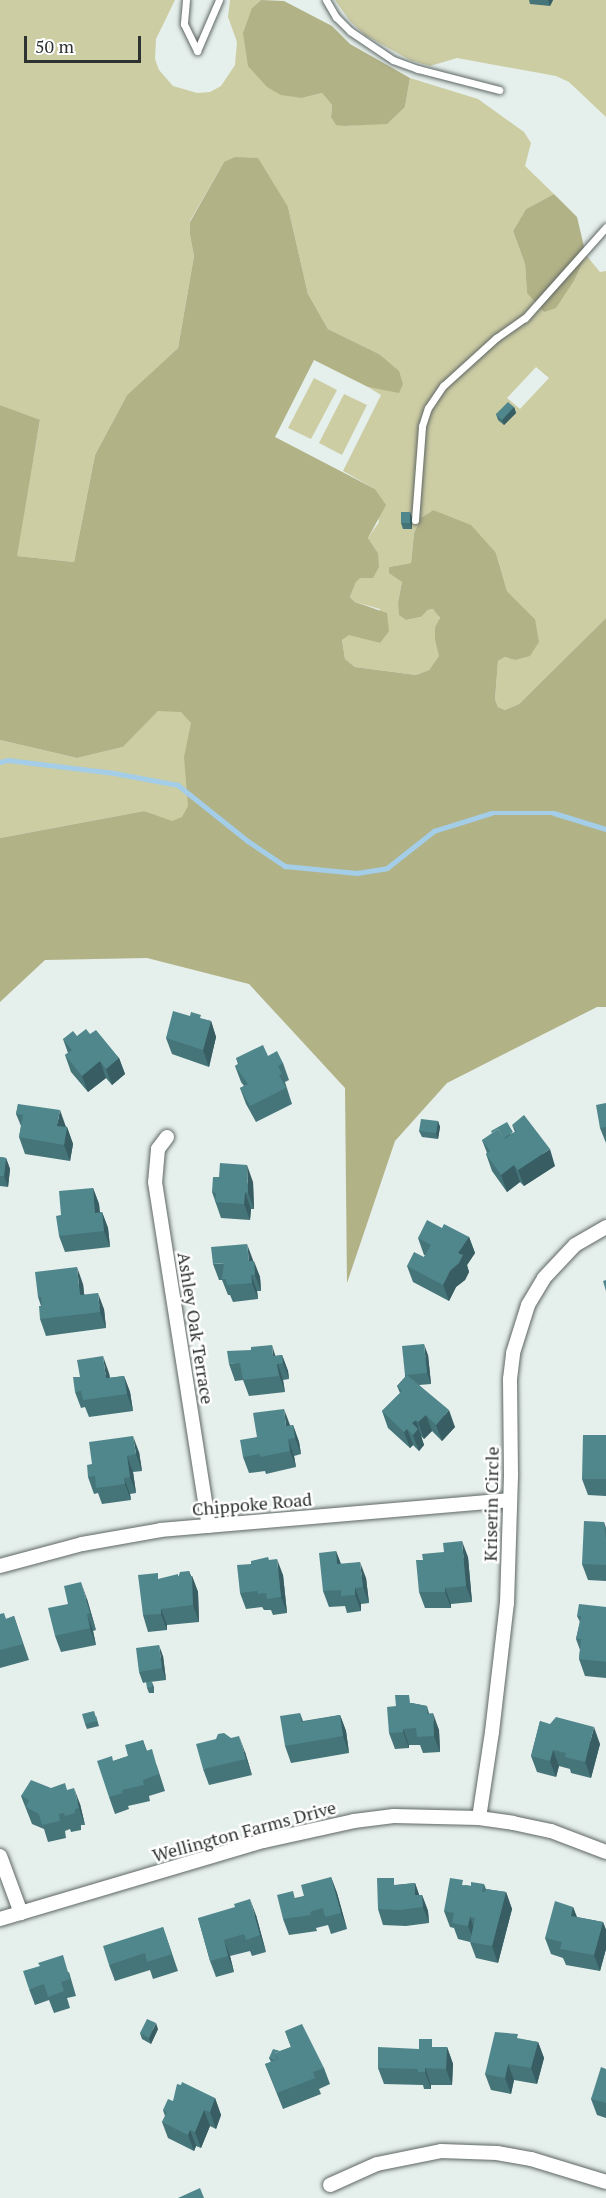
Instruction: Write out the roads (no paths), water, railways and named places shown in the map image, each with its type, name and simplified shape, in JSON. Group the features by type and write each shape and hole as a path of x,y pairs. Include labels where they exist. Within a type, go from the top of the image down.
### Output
{"street":[{"name":"Ashley Oak Terrace","path":"167,1137 158,1149 155,1182 209,1526"},
{"name":"Kriserin Circle","path":"479,1818 492,1732 507,1602 510,1379 519,1329 533,1296 560,1259 584,1239 606,1227"},
{"name":"Chippoke Road","path":"0,1566 82,1544 160,1530 510,1500"},
{"name":"Wellington Farms Drive","path":"0,1919 264,1841 354,1821 426,1815 479,1818 551,1832 606,1852"},
{"path":"0,1857 21,1913"},
{"path":"330,2186 377,2164 441,2151 497,2153 531,2159 606,2182"}],"lane":[{"path":"186,0 184,24 197,51 219,0"},
{"path":"326,0 336,17 350,31 393,60 418,69 499,90"},
{"path":"415,520 422,426 428,408 443,386 496,338 525,318 606,226"}],"waterway":[{"path":"0,762 8,760 114,773 178,785 248,841 285,866 357,873 387,868 434,831 491,813 554,813 606,829"}]}
